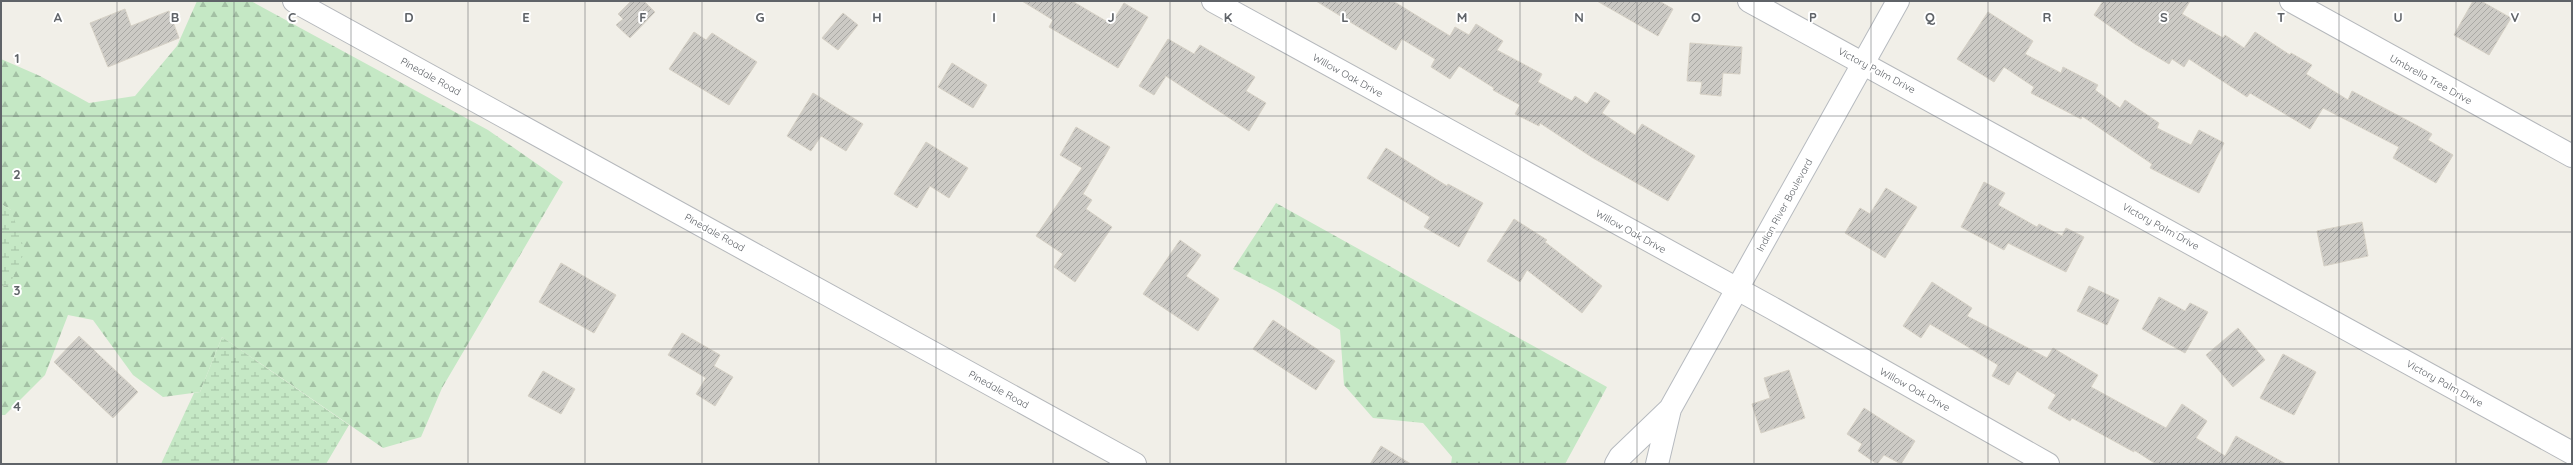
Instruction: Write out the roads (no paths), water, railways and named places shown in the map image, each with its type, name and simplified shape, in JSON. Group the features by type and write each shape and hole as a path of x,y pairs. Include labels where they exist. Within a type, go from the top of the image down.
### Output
{"street":[{"name":"Pinedale Road","path":"294,1 1136,464"},
{"name":"Willow Oak Drive","path":"1213,1 1737,289 2048,464"},
{"name":"Victory Palm Drive","path":"1749,1 2572,453"},
{"name":"Indian River Boulevard","path":"1656,464 1670,408 1898,1"},
{"name":"Umbrella Tree Drive","path":"2291,1 2572,156"},
{"name":"Indian River Boulevard","path":"1616,464 1620,457 1670,408"}]}
